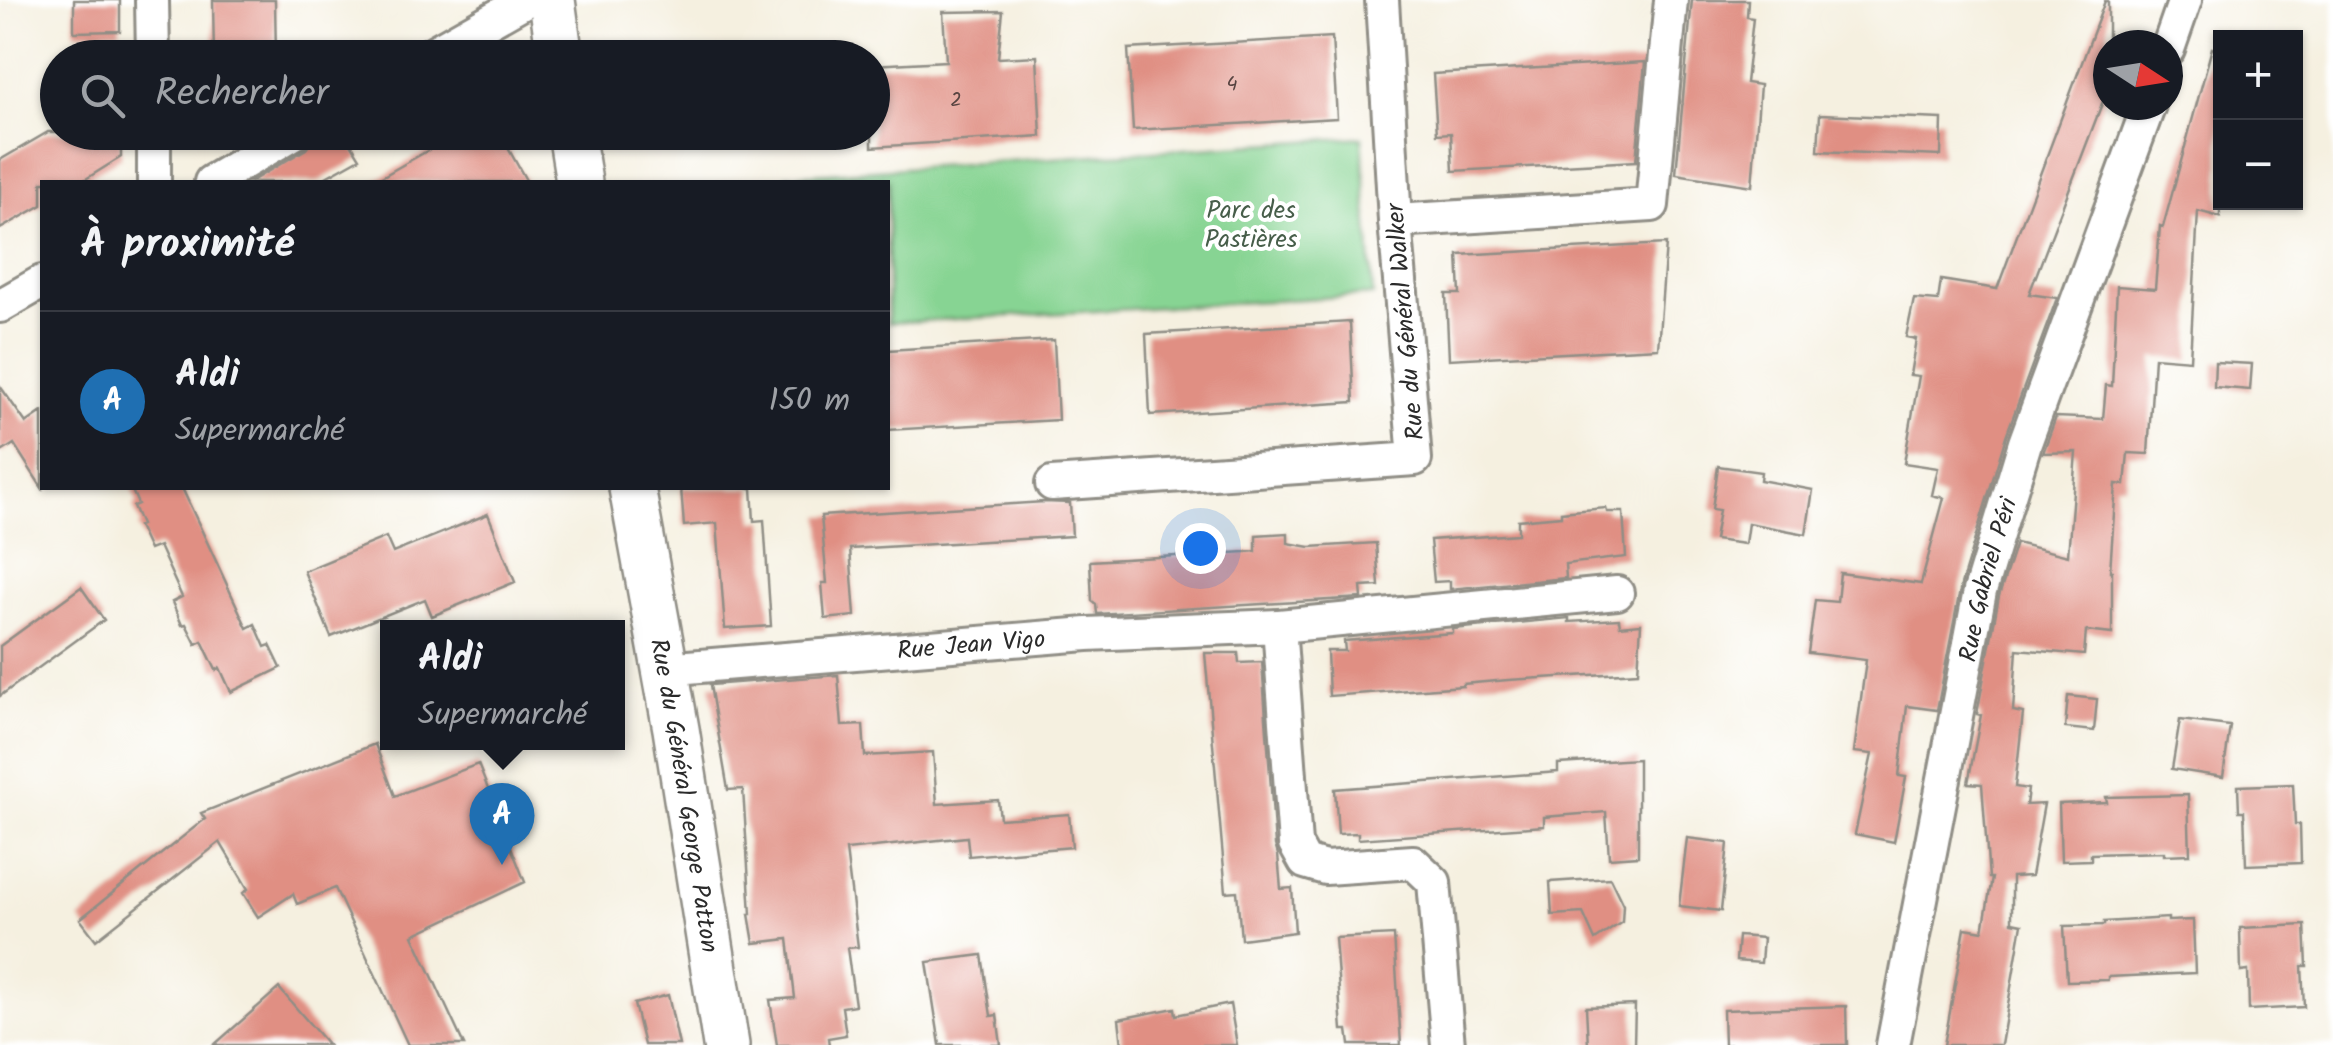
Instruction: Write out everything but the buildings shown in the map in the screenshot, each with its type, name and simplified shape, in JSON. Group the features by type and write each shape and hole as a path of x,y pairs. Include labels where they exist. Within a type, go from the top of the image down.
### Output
{"main road":[{"path":"552,0 558,40"},
{"path":"574,150 578,180"},
{"name":"Rue du Général George Patton","path":"632,490 676,729 726,1045"}],"street":[{"path":"152,0 153,40"},
{"path":"456,40 526,0"},
{"name":"Rue du Général Walker","path":"1052,484 1415,459 1382,0"},
{"path":"1395,222 1652,206 1671,0"},
{"path":"2170,30 2174,2"},
{"name":"Rue Gabriel Péri","path":"1893,1045 1980,591 2025,443 2143,120"},
{"path":"154,150 154,180"},
{"path":"214,180 265,150"},
{"path":"0,306 40,283"},
{"name":"Rue Jean Vigo","path":"664,669 1087,634 1279,626 1617,593"},
{"path":"1279,626 1295,844 1305,862 1325,868 1413,862 1434,882 1448,1045"}],"green space":[{"name":"Parc des Pastières","path":"1362,137 1373,295 890,323 890,180 788,180 787,176"}],"place":[{"name":"Aldi","path":"502,865"}]}
